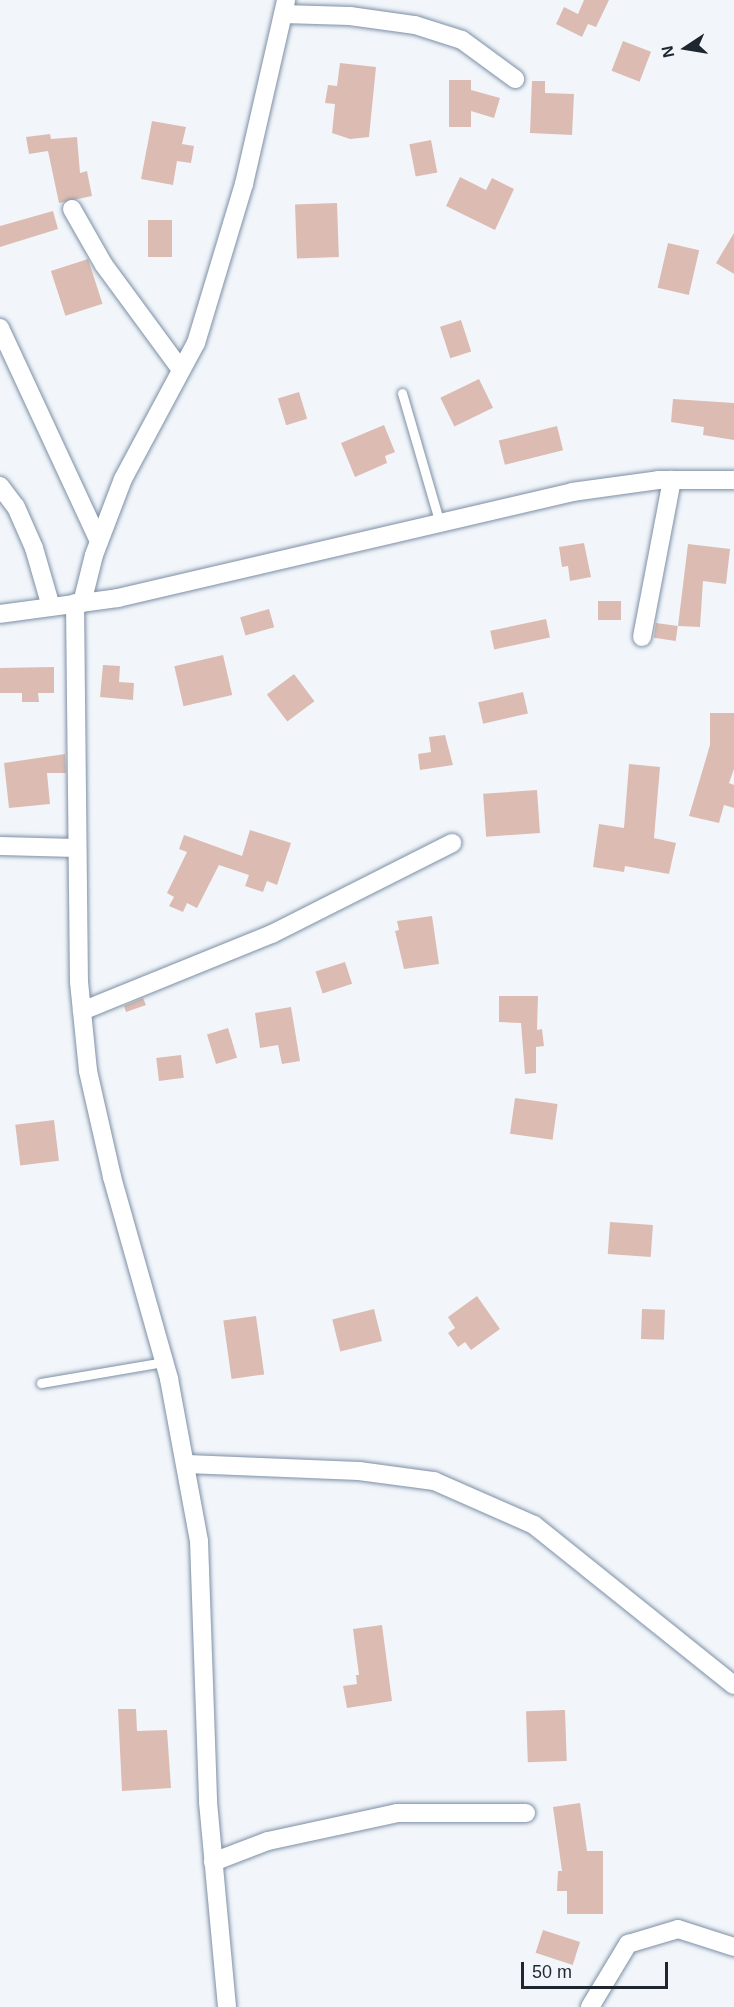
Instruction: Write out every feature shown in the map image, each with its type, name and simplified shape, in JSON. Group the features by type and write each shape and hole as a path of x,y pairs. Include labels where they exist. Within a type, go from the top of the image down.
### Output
{"street":[{"path":"227,2007 213,1862 199,1541 187,1464 164,1362 112,1177 88,1071 82,1011 77,848 78,603 123,479 196,343 244,184 284,7 415,25 462,40 515,79"},
{"path":"72,209 104,265 181,370"},
{"path":"0,328 99,541"},
{"path":"642,637 672,480"},
{"path":"0,614 78,603 186,582 440,520 572,492 672,480 734,480"},
{"path":"0,486 16,507 33,548 51,607"},
{"path":"82,1011 272,934 452,843"},
{"path":"0,846 77,848"},
{"path":"187,1464 359,1471 434,1481 534,1525 734,1685"},
{"path":"213,1862 278,1839 396,1813 526,1813"},
{"path":"590,2007 628,1944 678,1929 734,1947"}],"lane":[{"path":"402,393 440,520"},
{"path":"41,1383 164,1362"}],"building":[{"path":"584,0 609,0 596,27 588,24 582,37 556,24 564,7 578,14"},
{"path":"623,41 651,52 640,82 612,71"},
{"path":"340,63 376,67 369,137 350,139 332,133 335,104 325,103 328,85 337,86"},
{"path":"449,80 471,80 471,90 500,98 494,118 471,111 471,127 449,127"},
{"path":"532,81 545,81 545,93 574,94 572,135 530,133"},
{"path":"152,121 186,127 182,144 194,146 191,163 177,161 173,185 141,179"},
{"path":"50,134 51,139 77,137 80,173 87,171 92,196 59,203 48,151 29,154 26,137"},
{"path":"431,140 437,172 416,177 409,144"},
{"path":"460,177 486,190 492,178 514,189 495,230 446,206"},
{"path":"337,203 339,257 297,258 295,204"},
{"path":"53,211 58,229 0,247 0,226"},
{"path":"148,220 172,220 172,257 148,257"},
{"path":"734,233 734,274 716,263"},
{"path":"668,243 699,250 689,295 658,288"},
{"path":"88,259 103,304 65,316 51,271"},
{"path":"461,320 471,351 450,358 440,327"},
{"path":"479,379 493,408 454,427 440,398"},
{"path":"299,392 307,419 286,425 278,398"},
{"path":"673,399 734,403 734,440 703,435 704,427 671,422"},
{"path":"384,425 395,452 385,456 387,463 355,477 341,443"},
{"path":"557,426 563,450 505,465 499,441"},
{"path":"584,543 591,577 570,581 568,566 562,567 559,547"},
{"path":"688,544 730,549 726,584 703,581 700,627 678,626"},
{"path":"598,601 621,601 621,620 598,620"},
{"path":"269,609 274,627 245,636 240,617"},
{"path":"546,619 550,638 494,649 490,631"},
{"path":"656,623 678,626 676,641 654,638"},
{"path":"223,655 232,695 184,706 174,666"},
{"path":"103,665 120,666 119,682 134,683 133,700 100,697"},
{"path":"54,667 54,693 38,693 39,702 22,702 22,693 0,693 0,668"},
{"path":"294,674 314,701 287,722 267,694"},
{"path":"523,692 528,713 483,724 478,702"},
{"path":"710,713 734,713 734,769 729,783 734,785 734,808 724,805 719,823 689,816 710,745"},
{"path":"445,735 453,765 420,770 418,754 431,752 429,737"},
{"path":"65,754 66,773 47,773 50,804 9,808 4,763"},
{"path":"629,764 660,767 654,838 676,843 669,874 625,866 624,872 593,867 599,824 624,828"},
{"path":"537,790 540,833 486,837 483,794"},
{"path":"250,830 291,843 277,885 267,881 263,892 245,886 249,875 219,865 197,908 187,903 183,912 169,906 174,897 167,893 187,852 179,849 184,835 242,856"},
{"path":"432,916 439,964 404,969 395,931 399,930 397,921"},
{"path":"345,962 352,984 323,993 316,972"},
{"path":"499,996 538,996 537,1030 542,1029 544,1046 536,1047 536,1073 525,1074 521,1023 499,1022"},
{"path":"143,998 146,1005 126,1012 124,1006"},
{"path":"291,1007 300,1061 282,1064 278,1045 260,1048 255,1013"},
{"path":"228,1028 237,1058 216,1064 207,1034"},
{"path":"181,1055 184,1078 159,1081 156,1058"},
{"path":"515,1098 558,1104 553,1140 510,1134"},
{"path":"54,1120 59,1161 20,1165 15,1125"},
{"path":"610,1222 653,1225 651,1257 608,1254"},
{"path":"477,1296 500,1329 471,1350 465,1342 458,1347 448,1333 455,1328 448,1317"},
{"path":"374,1309 382,1341 340,1351 332,1319"},
{"path":"642,1309 665,1310 664,1340 641,1339"},
{"path":"256,1316 264,1374 232,1379 223,1321"},
{"path":"382,1625 392,1701 347,1708 343,1686 357,1684 356,1675 359,1675 353,1629"},
{"path":"118,1709 136,1709 137,1731 167,1730 171,1788 122,1791"},
{"path":"565,1710 567,1761 528,1762 526,1711"},
{"path":"580,1803 587,1851 603,1851 603,1914 567,1914 567,1891 557,1891 558,1871 562,1871 553,1807"},
{"path":"543,1930 580,1942 573,1965 536,1953"}]}
